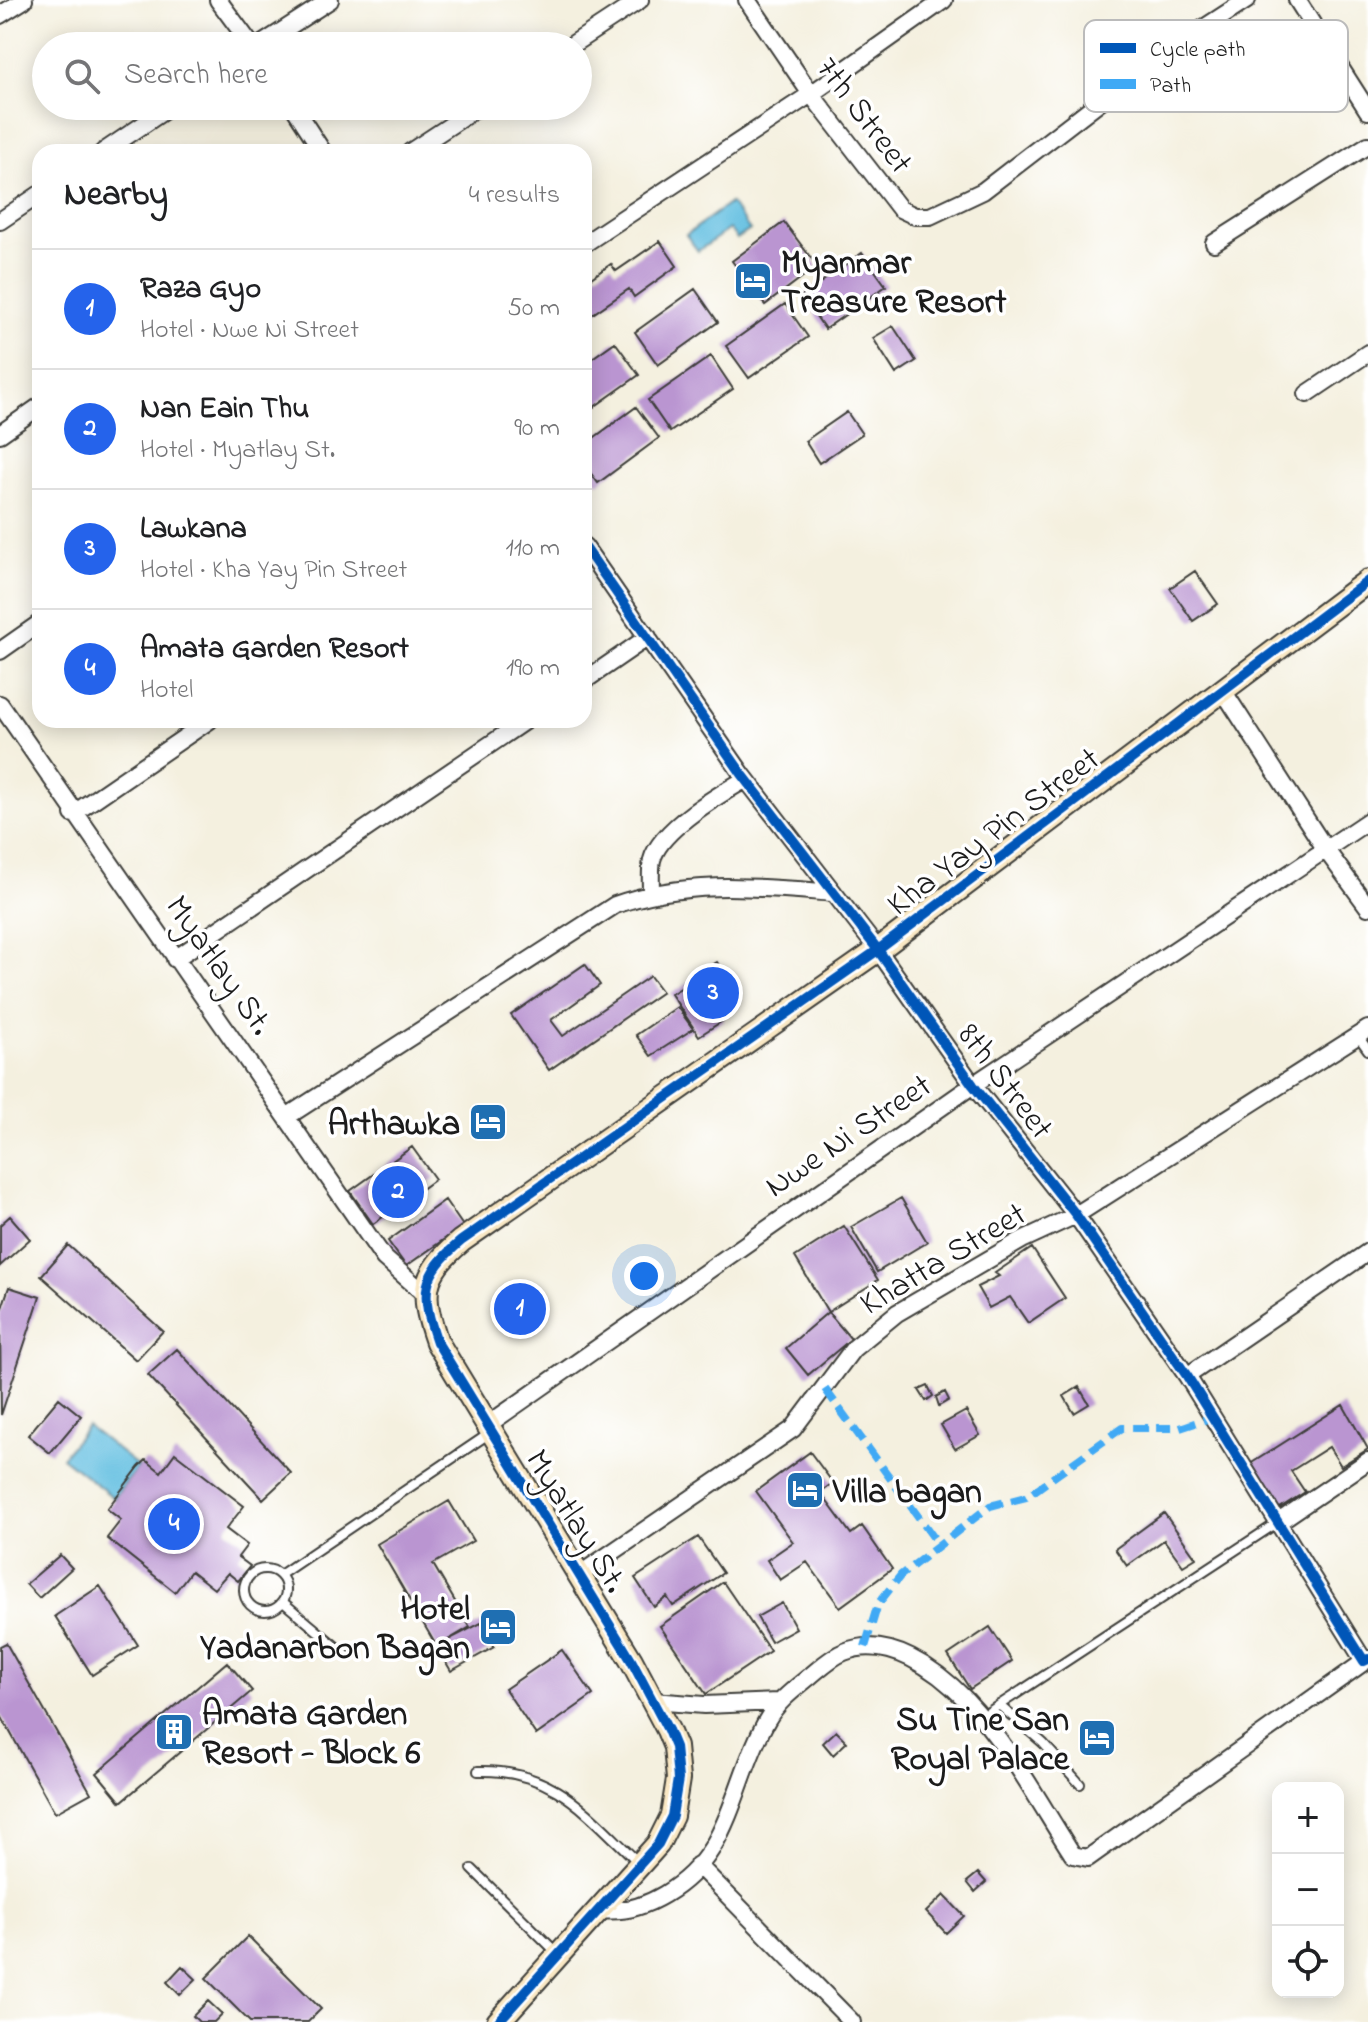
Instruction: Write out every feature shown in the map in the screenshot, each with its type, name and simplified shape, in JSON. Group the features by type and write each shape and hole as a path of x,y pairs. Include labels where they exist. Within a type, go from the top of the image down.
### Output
{"street":[{"path":"0,15 24,0"},
{"path":"218,0 242,32"},
{"path":"281,32 330,0"},
{"path":"591,32 640,0"},
{"name":"7th Street","path":"747,0 811,94 900,209 915,216 930,216 983,191 1086,112"},
{"path":"592,239 811,94 944,0"},
{"name":"7th Street","path":"1216,20 1247,0"},
{"path":"1297,0 1310,20"},
{"path":"1348,80 1368,111"},
{"path":"115,144 150,120"},
{"path":"302,120 318,144"},
{"path":"422,144 459,120"},
{"path":"1214,243 1368,145"},
{"path":"0,221 32,199"},
{"path":"1307,394 1368,353"},
{"path":"0,434 32,412"},
{"name":"8th Street","path":"592,557 746,779 878,950 973,1085 1076,1215 1187,1376 1366,1660"},
{"name":"Kha Yay Pin Street","path":"425,1294 428,1279 437,1264 461,1241 878,950 1140,756 1222,689 1368,581"},
{"path":"0,651 32,629"},
{"path":"592,676 648,637"},
{"path":"1222,689 1326,850 1368,907"},
{"name":"Myatlay St.","path":"0,704 73,814 288,1116 384,1258 425,1294 437,1342 579,1575 668,1730 678,1762 676,1798 666,1829 641,1865 602,1910 498,2022"},
{"path":"73,814 198,728"},
{"path":"175,959 514,728"},
{"path":"651,892 653,858 659,847 713,797 746,779"},
{"name":"Nwe Ni Street","path":"488,1429 973,1085 1368,821"},
{"path":"288,1116 615,905 651,892 749,886 834,893"},
{"name":"Khatta Street","path":"579,1575 793,1429 853,1349 897,1313 1022,1240 1076,1215 1365,1038"},
{"path":"1187,1376 1368,1252"},
{"path":"1277,1523 1368,1461"},
{"path":"602,1910 639,1909 668,1891 698,1865 712,1849 745,1765 778,1702 834,1657 865,1647 910,1657 958,1692 981,1717 1073,1855 1088,1858 1366,1660"},
{"path":"653,1701 704,1705 778,1702"},
{"path":"698,1865 852,2022"}],"lane":[{"path":"280,1575 488,1429"},
{"path":"981,1717 1277,1523"},
{"path":"267,1569 280,1575 286,1588 283,1602 264,1611 250,1606 244,1593 253,1573 267,1569"},
{"path":"283,1602 345,1654"},
{"path":"999,1705 1043,1743 1080,1784"},
{"path":"478,1771 505,1770 554,1786 641,1865"},
{"path":"472,1869 560,1956"}],"water":[{"path":"730,203 750,230 737,239 729,229 698,251 686,235"},
{"path":"87,1426 139,1467 114,1498 62,1457"}],"building":[{"path":"784,222 817,266 765,305 732,261"},
{"path":"660,241 677,266 634,297 629,289 592,314 592,277 611,264 616,271"},
{"path":"862,253 886,286 825,329 802,296"},
{"path":"695,289 718,322 658,365 635,332"},
{"path":"785,304 808,337 749,378 726,346"},
{"path":"893,326 916,361 896,374 873,338"},
{"path":"615,342 639,375 592,408 592,358"},
{"path":"711,356 733,389 670,432 648,400"},
{"path":"636,407 659,438 598,483 592,475 592,439"},
{"path":"847,412 862,434 819,463 805,441"},
{"path":"1195,571 1218,604 1193,621 1170,588"},
{"path":"717,962 741,999 722,1011 698,974"},
{"path":"585,964 600,985 551,1020 563,1036 650,976 662,992 549,1070 511,1015"},
{"path":"697,978 724,1020 699,1036 671,994"},
{"path":"677,1007 693,1029 651,1056 636,1035"},
{"path":"412,1147 435,1179 373,1224 350,1191"},
{"path":"901,1198 927,1242 877,1272 851,1227"},
{"path":"445,1200 463,1226 406,1266 388,1241"},
{"path":"10,1216 30,1239 0,1266 0,1225"},
{"path":"844,1226 878,1280 828,1312 795,1257"},
{"path":"68,1245 163,1331 136,1360 41,1276"},
{"path":"1032,1248 1065,1298 1028,1323 1010,1297 989,1308 977,1287 999,1276 995,1273"},
{"path":"9,1287 40,1297 1,1415 0,1314"},
{"path":"828,1312 851,1339 808,1375 786,1348"},
{"path":"177,1349 291,1473 263,1499 148,1375"},
{"path":"928,1386 933,1396 926,1401 919,1390"},
{"path":"1079,1387 1089,1404 1074,1413 1064,1396"},
{"path":"945,1392 949,1400 939,1406 936,1397"},
{"path":"59,1398 81,1416 50,1453 28,1435"},
{"path":"1343,1405 1368,1449 1341,1466 1329,1447 1291,1471 1305,1492 1275,1511 1247,1466"},
{"path":"966,1411 980,1435 955,1449 941,1425"},
{"path":"810,1452 833,1483 820,1492 851,1534 862,1526 892,1569 840,1607 807,1562 780,1580 767,1560 793,1542 756,1491"},
{"path":"175,1453 244,1506 226,1529 247,1545 238,1557 250,1566 238,1581 228,1573 214,1589 191,1571 175,1592 107,1538 121,1520 107,1509 139,1467 146,1460 161,1472"},
{"path":"449,1501 473,1541 433,1564 470,1627 448,1640 481,1623 494,1647 451,1671 377,1544"},
{"path":"1164,1513 1196,1558 1183,1566 1164,1540 1127,1566 1115,1549"},
{"path":"698,1537 723,1573 673,1606 667,1597 654,1607 635,1578"},
{"path":"60,1555 72,1568 39,1598 26,1584"},
{"path":"723,1582 770,1651 706,1694 660,1626"},
{"path":"100,1586 138,1645 92,1675 55,1616"},
{"path":"782,1603 796,1628 771,1642 757,1617"},
{"path":"990,1627 1012,1661 970,1689 948,1655"},
{"path":"6,1643 91,1793 55,1813 0,1714 0,1646"},
{"path":"562,1650 593,1695 536,1735 505,1689"},
{"name":"Amata Garden Resort - Block 6","path":"227,1662 252,1691 121,1802 97,1773"},
{"path":"836,1731 847,1742 833,1755 823,1743"},
{"path":"978,1873 986,1882 975,1892 967,1882"},
{"path":"944,1895 964,1916 946,1933 926,1912"},
{"path":"248,1936 321,2009 308,2022 250,2022 206,1978"},
{"path":"182,1966 196,1979 180,1995 167,1982"},
{"path":"208,2001 222,2014 214,2022 199,2022 193,2016"}],"marked path":[{"path":"825,1389 939,1545"},
{"path":"865,1647 878,1604 901,1575 990,1506 1026,1497 1122,1428 1180,1428 1213,1417"}],"cycle path":[{"path":"592,558 742,774 878,950 973,1085 1076,1215 1187,1376 1364,1661 1368,1659"},
{"path":"498,2022 658,1844 672,1816 678,1779 675,1747 631,1660 437,1342 428,1310 431,1275 461,1241 878,950 1368,581"}],"place":[{"name":"Myanmar Treasure Resort","path":"753,281"},
{"name":"Lawkana","path":"713,993"},
{"name":"Arthawka","path":"488,1122"},
{"name":"Nan Eain Thu","path":"398,1192"},
{"name":"Raza Gyo","path":"520,1309"},
{"name":"Villa bagan","path":"805,1490"},
{"name":"Amata Garden Resort","path":"174,1524"},
{"name":"Hotel Yadanarbon Bagan","path":"498,1627"},
{"name":"Amata Garden Resort - Block 6","path":"174,1732"},
{"name":"Su Tine San Royal Palace","path":"1097,1738"}]}
